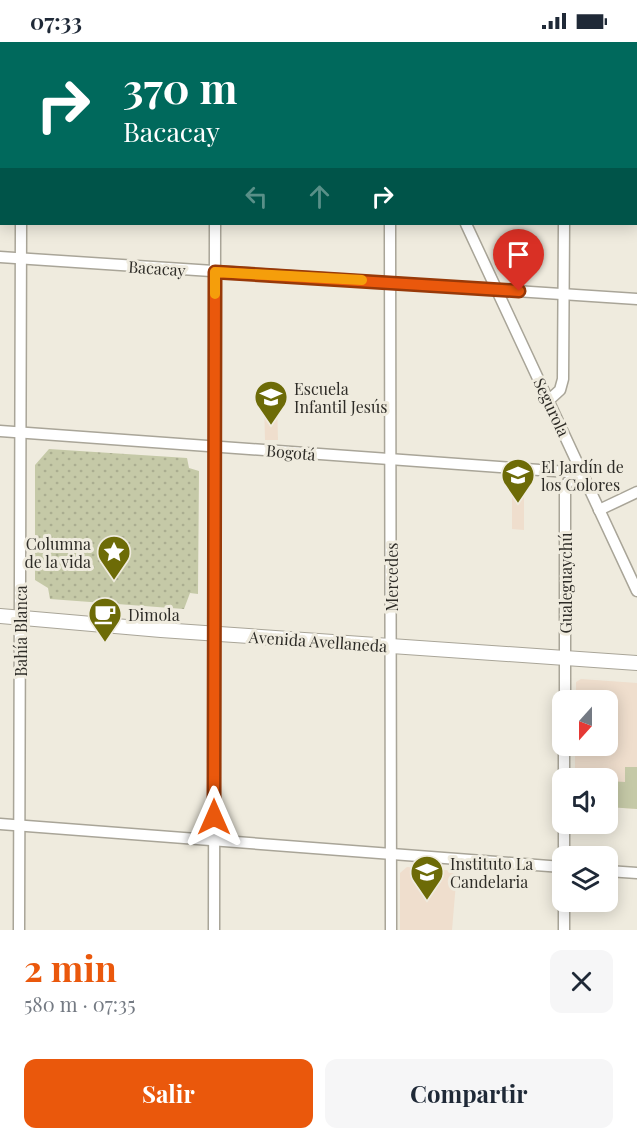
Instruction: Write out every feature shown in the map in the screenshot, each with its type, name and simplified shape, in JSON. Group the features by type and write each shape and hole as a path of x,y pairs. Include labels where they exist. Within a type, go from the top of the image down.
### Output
{"main road":[{"name":"Avenida Avellaneda","path":"0,616 213,634 637,663"}],"street":[{"name":"Bahía Blanca","path":"19,930 21,225"},
{"path":"214,930 215,225"},
{"name":"Mercedes","path":"390,225 391,930"},
{"name":"Segurola","path":"466,225 637,591"},
{"path":"549,400 560,390 563,379 564,225"},
{"name":"Bacacay","path":"0,257 637,299"},
{"name":"Bogotá","path":"0,431 582,473"},
{"name":"Gualeguaychú","path":"565,690 565,488 568,482 582,473"},
{"path":"599,510 637,492"},
{"path":"0,824 552,866"},
{"path":"618,872 637,873"},
{"path":"564,912 564,930"}],"shaded area":[{"name":"Escuela Infantil Jesús","path":"264,403 277,403 278,440 265,440"},
{"name":"El Jardín de los Colores","path":"512,479 524,479 524,530 512,529"},
{"path":"581,679 637,683 637,809 618,808 618,768 575,768 575,756 618,756 618,690 576,690 576,682"},
{"name":"Instituto La Candelaria","path":"407,867 457,871 452,930 400,930 400,873"}],"green space":[{"path":"49,449 187,458 189,468 199,471 198,594 190,593 184,609 50,599 48,588 35,580 35,465"},
{"path":"625,767 637,767 637,809 618,808 618,782 625,782"}],"slow traffic":[{"path":"215,294 215,272 362,280"}],"place":[{"name":"Escuela Infantil Jesús","path":"271,426"},
{"name":"El Jardín de los Colores","path":"518,504"},
{"name":"Columna de la vida","path":"114,581"},
{"name":"Dimola","path":"105,643"},
{"name":"Instituto La Candelaria","path":"427,901"}],"route":[{"path":"214,817 215,272 519,291"}]}
